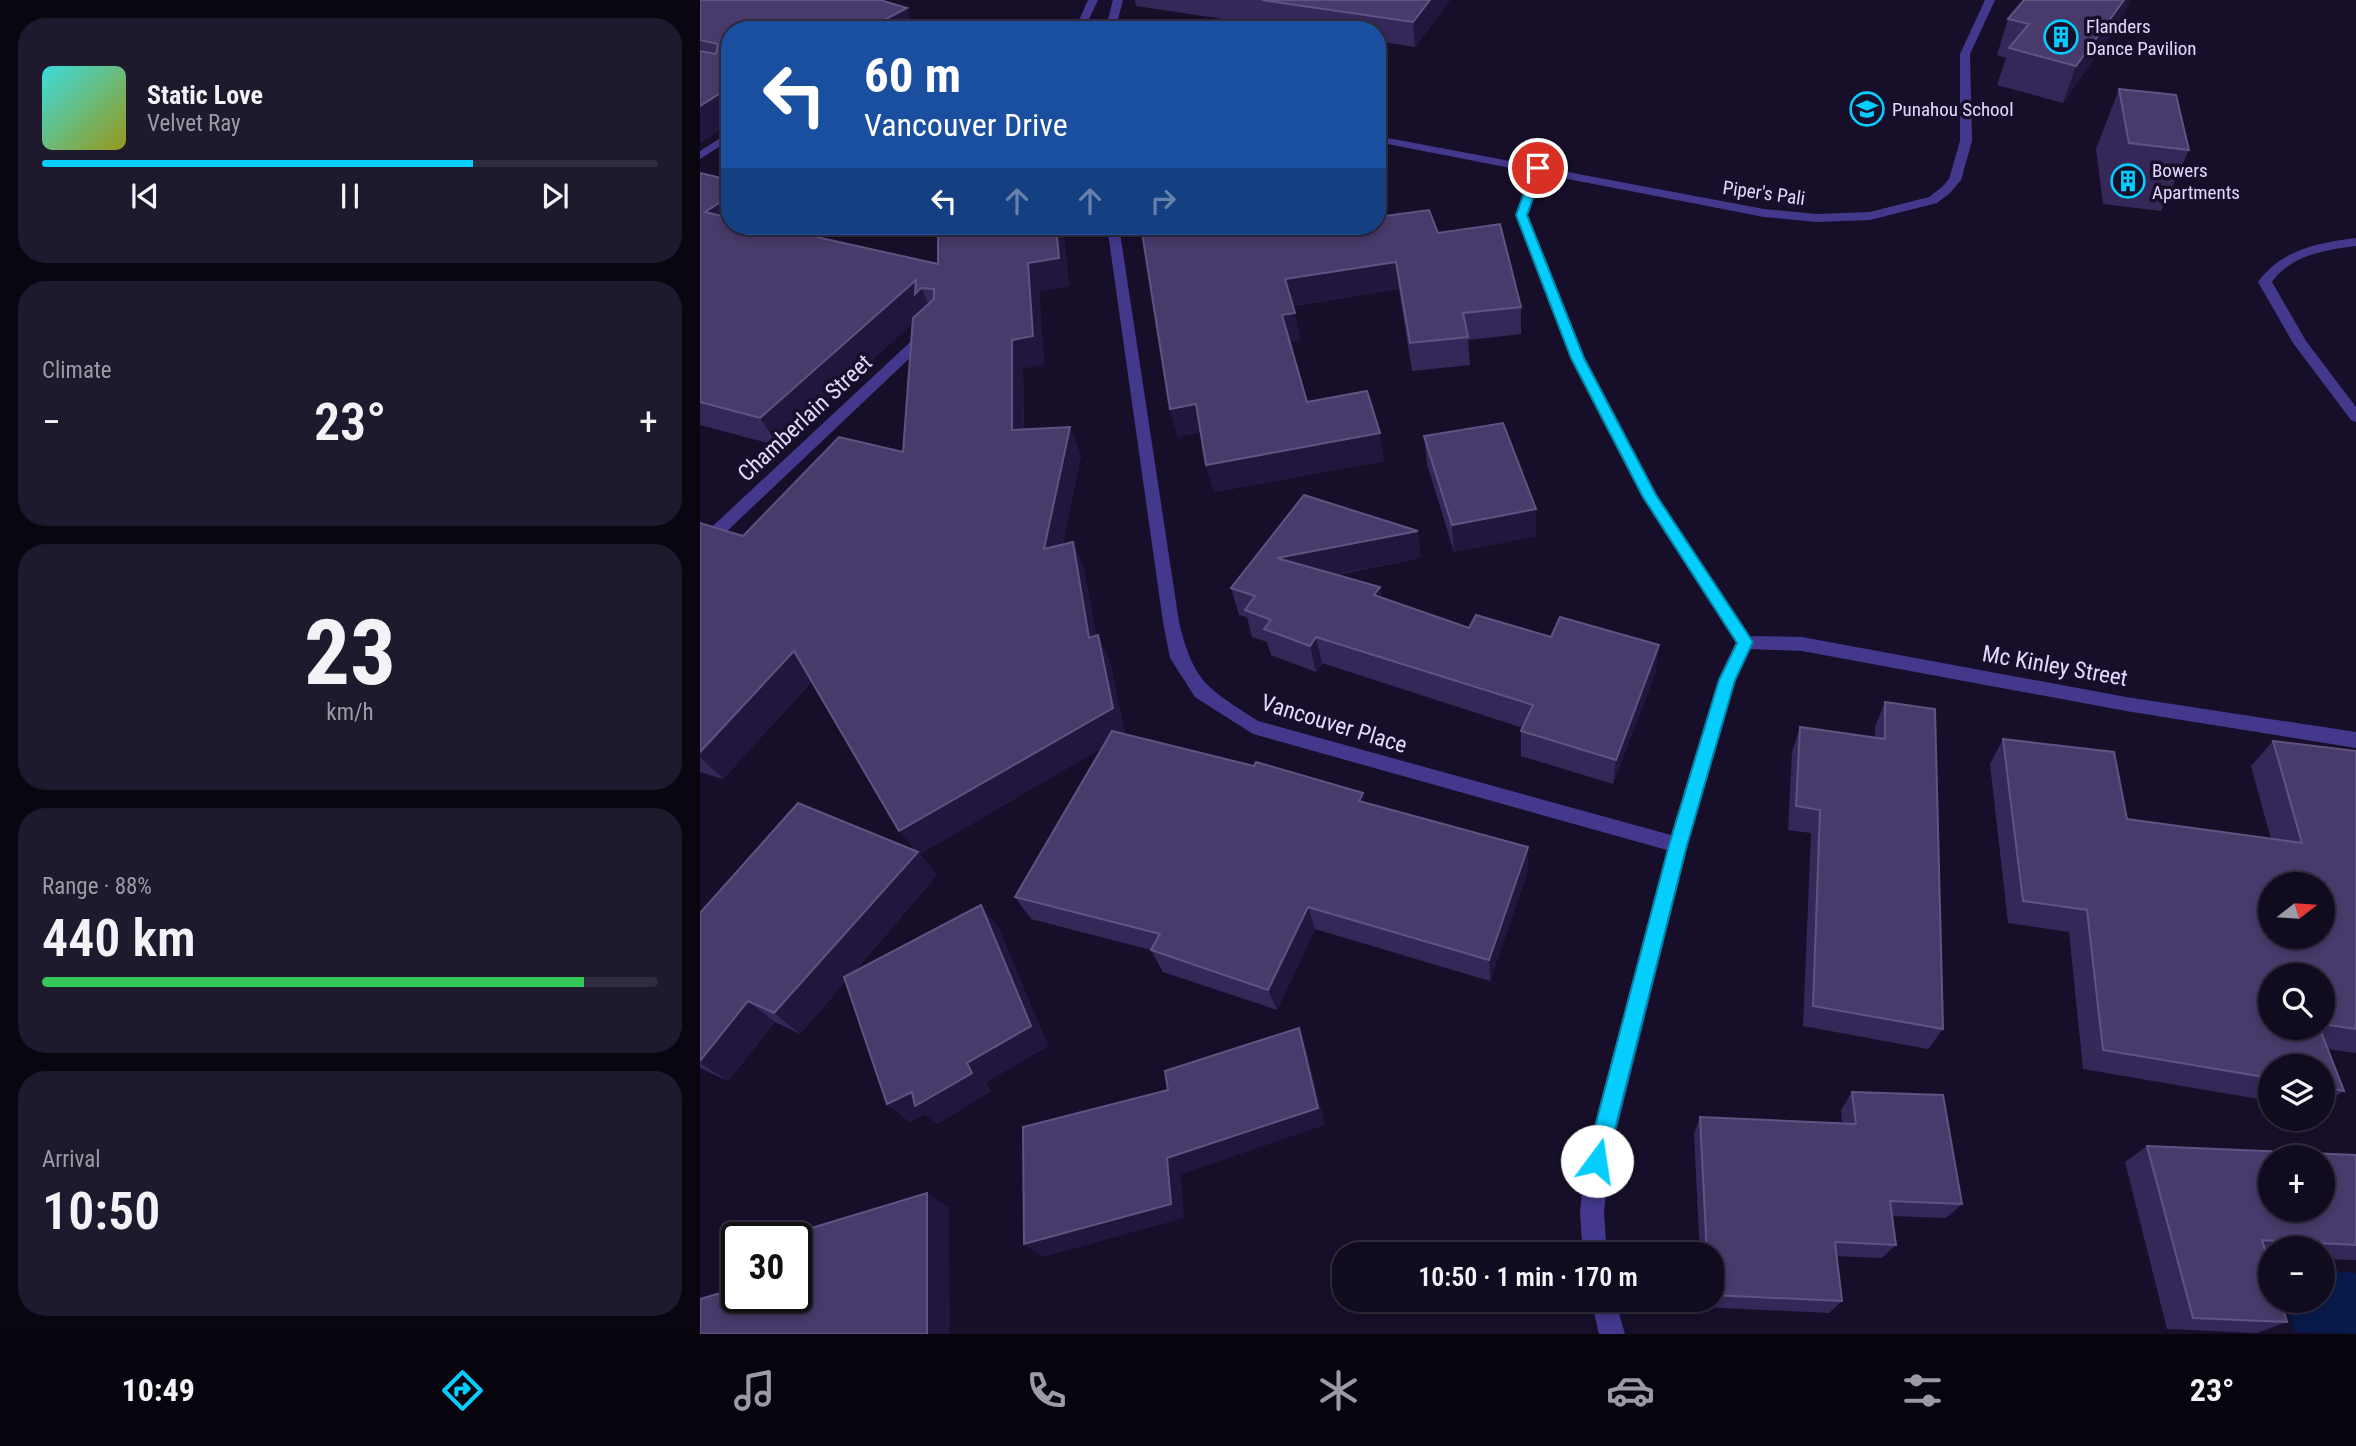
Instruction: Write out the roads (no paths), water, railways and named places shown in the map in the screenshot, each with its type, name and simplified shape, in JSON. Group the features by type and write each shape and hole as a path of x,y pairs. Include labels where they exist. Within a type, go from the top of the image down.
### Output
{"street":[{"path":"1082,21 1093,0"},
{"path":"1113,21 1118,0"},
{"name":"Piper's Pali","path":"1386,141 1764,213 1816,218 1870,216 1933,200 1955,180 1966,141 1965,54 1990,0"},
{"path":"700,156 721,141"},
{"path":"1538,168 1522,215 1578,358 1650,497 1745,642 1727,680 1678,845 1597,1161 1591,1213 1594,1242"},
{"name":"Vancouver Place","path":"1114,235 1171,622 1179,658 1201,692 1253,727 1678,845"},
{"path":"2356,242 2300,255 2271,271 2265,282 2300,343 2356,417"},
{"name":"Chamberlain Street","path":"700,547 940,322"},
{"name":"Mc Kinley Street","path":"1745,642 1767,640 1802,644 2112,701 2356,740"},
{"path":"1606,1312 1612,1334"}],"water":[{"path":"2335,1272 2356,1273 2356,1334 2295,1332 2289,1313 2335,1313"}],"place":[{"name":"Flanders Dance Pavilion","path":"2061,37"},
{"name":"Punahou School","path":"1867,109"},
{"name":"Bowers Apartments","path":"2128,181"}]}
